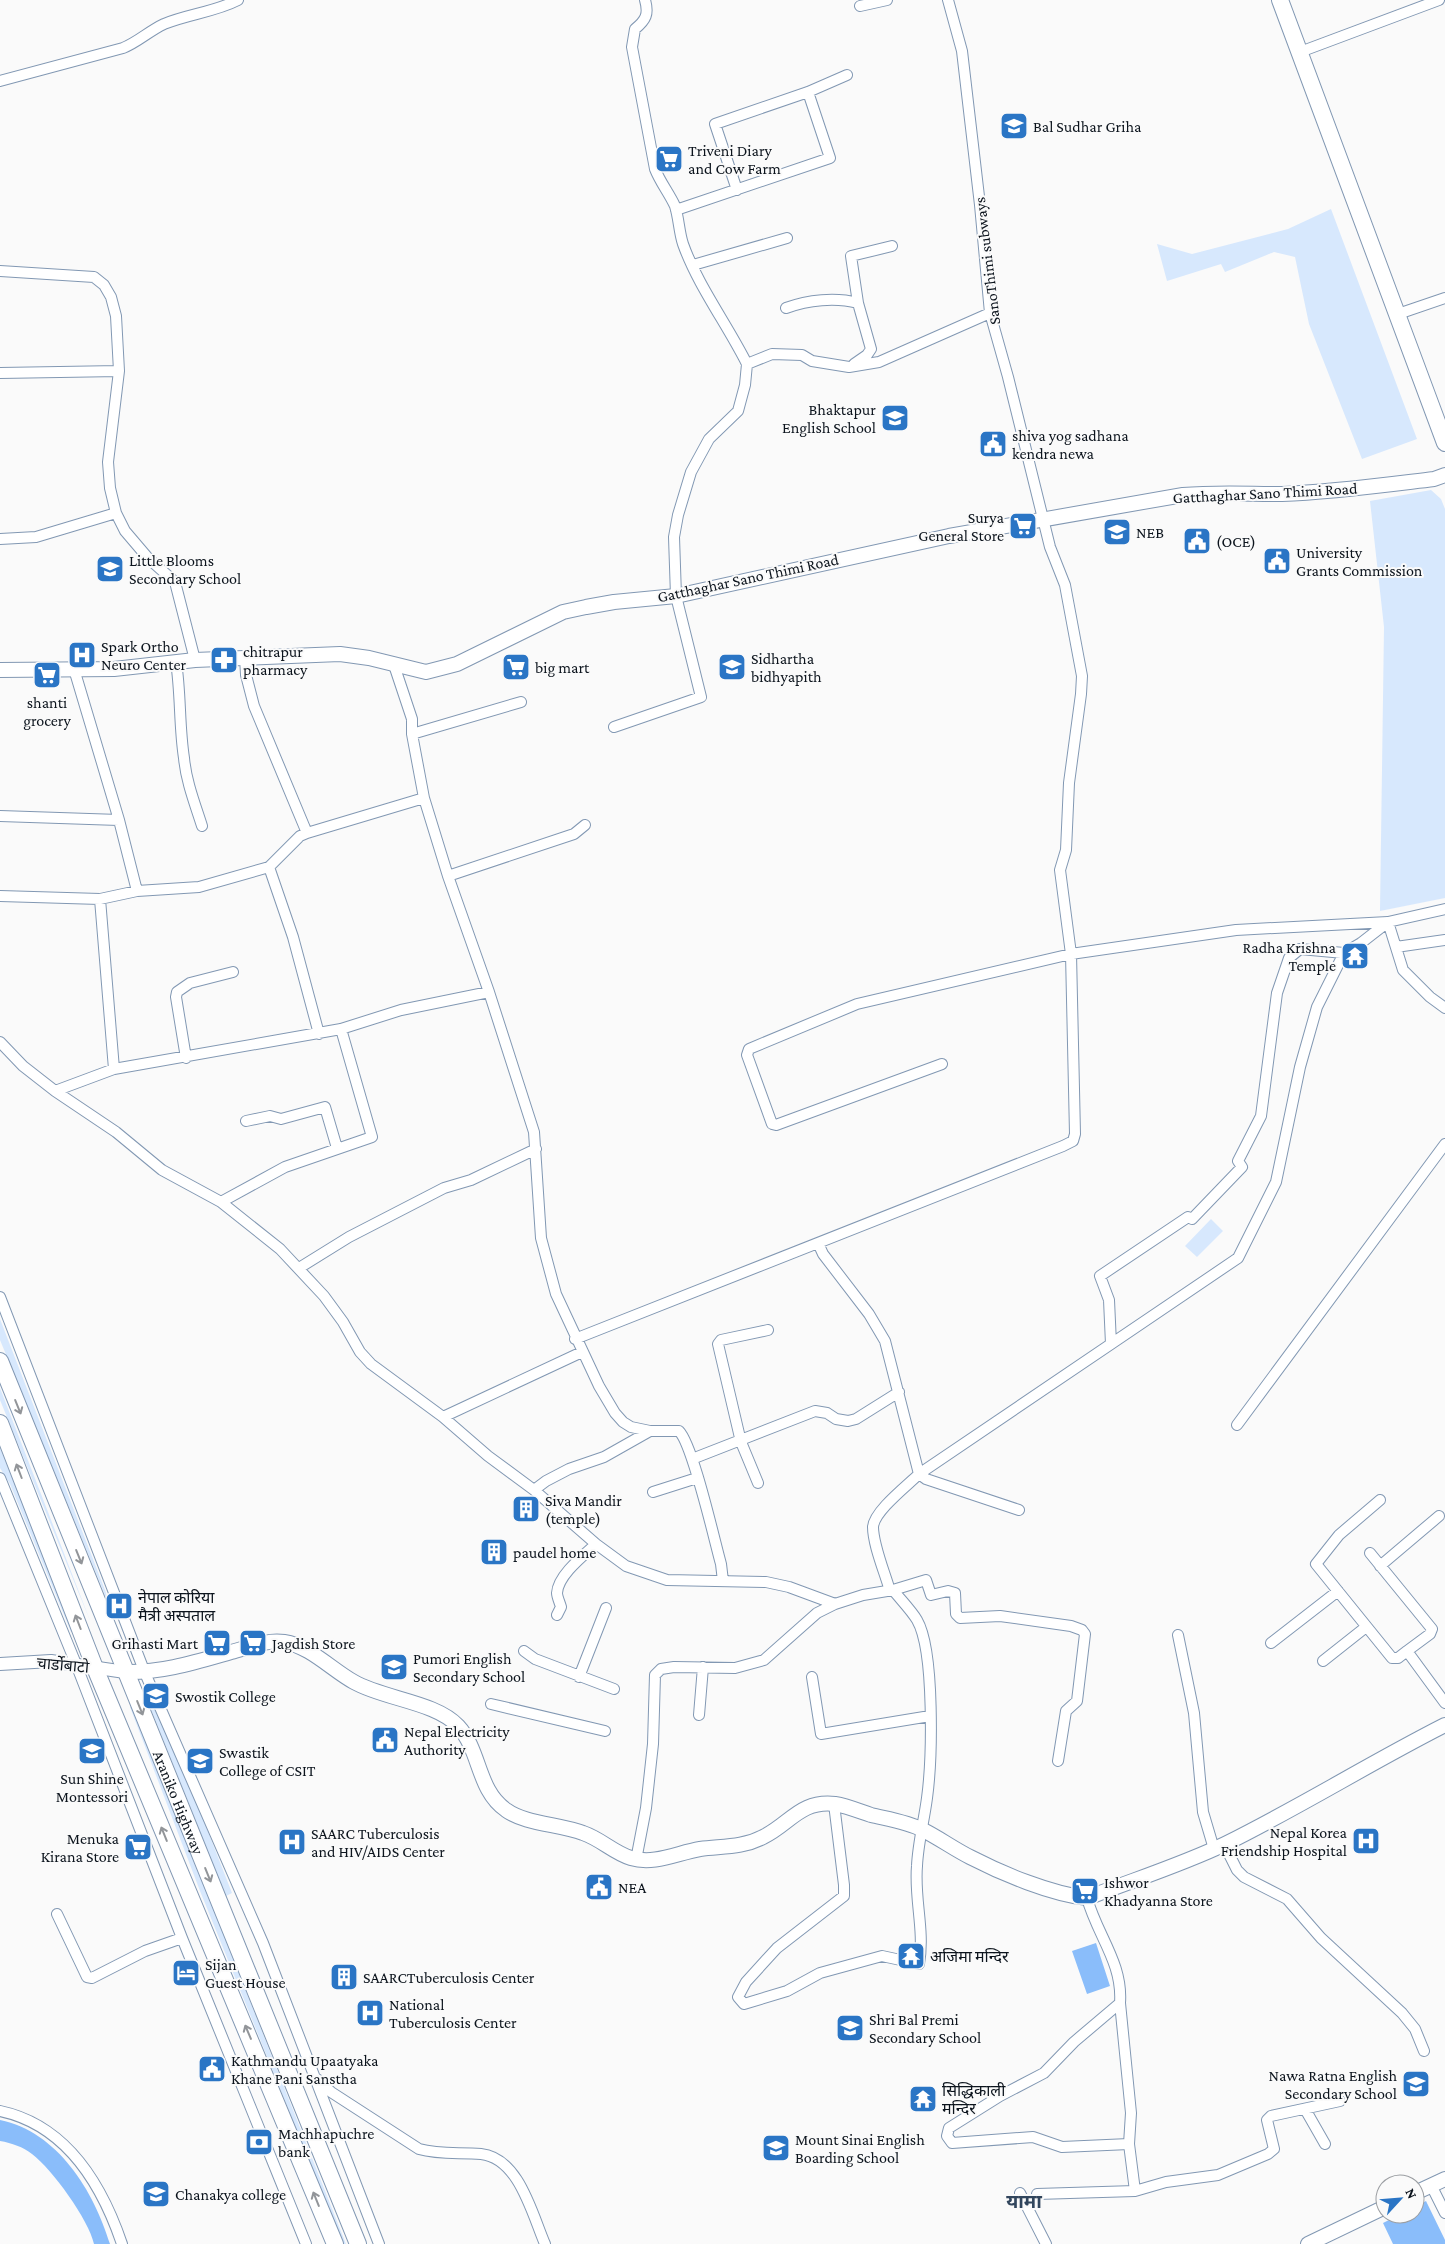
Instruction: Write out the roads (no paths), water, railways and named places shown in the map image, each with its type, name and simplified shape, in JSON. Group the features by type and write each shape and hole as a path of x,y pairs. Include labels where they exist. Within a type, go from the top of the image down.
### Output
{"main road":[{"path":"1280,0 1445,443"},
{"name":"Gatthaghar Sano Thimi Road","path":"0,670 114,669 195,660 340,654 369,658 426,672 441,669 501,643 563,612 614,602 676,596 910,544 1044,518 1183,495 1219,492 1281,494 1341,491 1434,479 1445,475"},
{"name":"Araniko Highway","path":"0,1361 358,2244"},
{"name":"Araniko Highway","path":"0,1423 95,1668 335,2244"},
{"path":"125,1672 145,1673 167,1670 264,1643 284,1642 292,1644 306,1650 355,1683 376,1692 422,1706 450,1719 467,1738 481,1778 504,1809 514,1815 580,1831 596,1838 622,1855 636,1860 652,1860 700,1849 734,1847 751,1843 778,1828 798,1811 814,1805 834,1804 921,1829 1000,1872 1072,1896 1087,1898 1219,1846 1287,1812 1381,1757 1445,1725"},
{"path":"1425,2188 1445,2179"},
{"path":"1308,2244 1375,2212"}],"street":[{"path":"0,81 123,48 133,44 162,25 183,17 213,10 238,0"},
{"path":"614,727 701,697 676,596 674,537 678,515 691,472 709,439 738,411 745,385 747,364 693,265 684,244 676,210 655,169 632,47 635,29 644,21 648,13 645,0"},
{"path":"860,6 887,0"},
{"name":"SanoThimi subways","path":"818,1243 1073,1141 1075,1134 1071,954 1060,870 1066,850 1069,783 1082,676 1065,585 1050,547 990,313 962,50 948,0"},
{"path":"1300,52 1439,0"},
{"path":"737,190 715,124 808,92 847,75"},
{"path":"676,210 830,158 808,92"},
{"path":"693,265 787,238"},
{"path":"849,367 868,355 871,349 858,303 850,258 892,246"},
{"path":"0,271 94,277 104,285 111,297 116,316 119,371 108,462 110,488 116,514 124,531 148,558 175,582 195,660"},
{"path":"1398,314 1445,298"},
{"path":"786,308 805,301 850,301 858,303"},
{"path":"747,364 772,354 802,355 812,361 849,367 879,362 990,313"},
{"path":"0,373 119,371"},
{"path":"0,540 36,537 116,514"},
{"path":"244,657 246,675 254,706 307,833"},
{"path":"176,662 181,694 181,733 184,760 202,826"},
{"path":"394,665 396,676 409,706 412,734 424,798 448,876 489,992 534,1132 541,1238 556,1294 575,1339 599,1386 619,1418 631,1427 650,1431 679,1431 684,1435 721,1564 724,1581"},
{"path":"74,669 120,820 137,891"},
{"path":"412,734 521,702"},
{"path":"0,896 100,899 137,891 198,887 269,867 296,840 307,833 424,798"},
{"path":"0,816 120,820"},
{"path":"448,876 574,834 585,825"},
{"path":"269,867 293,937 320,1034"},
{"path":"100,899 114,1069"},
{"path":"942,1064 776,1125 772,1124 747,1055 749,1049 857,1004 1071,954 1236,930 1388,922 1445,909"},
{"path":"1388,922 1403,970 1430,997 1445,1008"},
{"path":"1111,1344 1109,1300 1100,1276 1188,1216 1192,1219 1242,1167 1238,1161 1261,1116 1277,993 1289,958 1300,950 1344,953 1361,944 1388,922"},
{"path":"1396,947 1445,940"},
{"path":"834,1804 844,1896 777,1948 746,1982 738,1997 744,2004 787,1991 820,1973 882,1956 919,1964 922,1936 916,1894 921,1829 927,1798 930,1682 925,1649 918,1622 892,1591 876,1541 873,1525 879,1514 919,1474 1238,1258 1276,1182 1300,1067 1317,1007 1344,953"},
{"path":"186,1058 177,992 190,983 233,972"},
{"path":"55,1091 114,1069 320,1034 401,1010 489,992"},
{"path":"221,1202 285,1167 372,1137 341,1029"},
{"path":"0,1042 23,1066 55,1091 116,1132 162,1170 221,1202 280,1249 324,1296 343,1322 360,1352 371,1364 443,1417 488,1456 534,1490 596,1544 626,1566 667,1580 766,1582 781,1585 835,1604"},
{"path":"246,1121 270,1116 281,1119 325,1107 337,1148"},
{"path":"1237,1425 1445,1144"},
{"path":"299,1268 349,1237 444,1188 471,1180 536,1149"},
{"path":"575,1339 818,1243 823,1254 869,1314 885,1342 919,1474 926,1479 1019,1510"},
{"path":"0,1297 145,1673 263,1943 379,2244"},
{"path":"758,1483 741,1442 718,1344 721,1340 768,1330"},
{"path":"443,1417 582,1352"},
{"path":"692,1460 815,1411 827,1412 836,1419 848,1422 899,1392"},
{"path":"534,1490 546,1481 569,1469 604,1457 650,1431"},
{"path":"0,1478 76,1664 182,1938 306,2244"},
{"path":"653,1492 697,1478"},
{"path":"1370,1553 1432,1629 1430,1634 1398,1658 1392,1658 1316,1564 1339,1535 1380,1500"},
{"path":"1380,1566 1439,1516"},
{"path":"557,1616 561,1612 556,1595 558,1587 568,1571 596,1544"},
{"path":"636,1860 646,1808 653,1744 655,1674 661,1669 674,1667 735,1668 764,1660 817,1613 835,1604 863,1595 892,1591 926,1580 931,1595 948,1591 955,1593 956,1614 960,1618 1000,1616 1071,1626 1082,1630 1084,1634 1077,1701 1066,1712 1058,1761"},
{"path":"1271,1644 1338,1591"},
{"path":"579,1677 606,1608"},
{"path":"1323,1661 1366,1627"},
{"path":"1178,1635 1194,1713 1203,1812 1219,1846 1244,1877 1287,1899 1321,1938 1402,2012 1415,2029 1424,2050"},
{"path":"524,1651 535,1659 614,1689"},
{"path":"1407,1651 1445,1703"},
{"name":"चार्डोबाटो","path":"0,1664 51,1661 125,1672"},
{"path":"699,1715 703,1667"},
{"path":"812,1677 821,1734 930,1716"},
{"path":"490,1704 605,1732"},
{"path":"1087,1898 1091,1911 1114,1960 1121,1990 1120,2003 1131,2113 1129,2144 1135,2191"},
{"path":"57,1914 87,1977 92,1978 145,1951 182,1938"},
{"path":"1120,2003 1074,2042 1044,2073 1000,2096 948,2128 947,2136 952,2143 1032,2137 1062,2147 1129,2144"},
{"path":"314,2077 331,2092 420,2149 435,2154 482,2154 501,2160 516,2177 545,2244"},
{"path":"1037,2194 1135,2191 1166,2182 1218,2174 1268,2154 1274,2149 1268,2120 1271,2116 1340,2101"},
{"path":"1305,2109 1325,2144"},
{"path":"0,2111 42,2127 70,2149 104,2199 122,2244"},
{"path":"1431,2185 1445,2213"},
{"path":"1020,2193 1046,2244"}],"water":[{"path":"1096,1943 1110,1986 1087,1994 1072,1951"},
{"path":"0,2120 21,2127 39,2137 71,2167 94,2204 110,2244 94,2244 85,2222 69,2196 40,2161 21,2147 0,2141"},
{"path":"1425,2202 1445,2240 1445,2244 1393,2244 1383,2224 1425,2224"}],"place":[{"name":"Bal Sudhar Griha","path":"1014,126"},
{"name":"Triveni Diary and Cow Farm","path":"669,159"},
{"name":"Bhaktapur English School","path":"895,418"},
{"name":"shiva yog sadhana kendra newa","path":"993,444"},
{"name":"Surya General Store","path":"1023,526"},
{"name":"NEB","path":"1117,532"},
{"name":"(OCE)","path":"1197,541"},
{"name":"University Grants Commission","path":"1277,561"},
{"name":"Little Blooms Secondary School","path":"110,569"},
{"name":"Spark Ortho Neuro Center","path":"82,655"},
{"name":"chitrapur pharmacy","path":"224,660"},
{"name":"big mart","path":"516,667"},
{"name":"Sidhartha bidhyapith","path":"732,667"},
{"name":"shanti grocery","path":"47,675"},
{"name":"Radha Krishna Temple","path":"1355,956"},
{"name":"Siva Mandir (temple)","path":"526,1509"},
{"name":"paudel home","path":"494,1552"},
{"name":"नेपाल कोरिया मैत्री अस्पताल","path":"119,1606"},
{"name":"Grihasti Mart","path":"217,1643"},
{"name":"Jagdish Store","path":"253,1643"},
{"name":"Pumori English Secondary School","path":"394,1667"},
{"name":"Swostik College","path":"156,1696"},
{"name":"Nepal Electricity Authority","path":"385,1740"},
{"name":"Sun Shine Montessori","path":"92,1751"},
{"name":"Swastik College of CSIT","path":"200,1761"},
{"name":"Nepal Korea Friendship Hospital","path":"1366,1841"},
{"name":"SAARC Tuberculosis and HIV/AIDS Center","path":"292,1842"},
{"name":"Menuka Kirana Store","path":"138,1847"},
{"name":"NEA","path":"599,1887"},
{"name":"Ishwor Khadyanna Store","path":"1085,1891"},
{"name":"अजिमा मन्दिर","path":"911,1956"},
{"name":"Sijan Guest House","path":"186,1973"},
{"name":"SAARCTuberculosis Center","path":"344,1977"},
{"name":"National Tuberculosis Center","path":"370,2013"},
{"name":"Shri Bal Premi Secondary School","path":"850,2028"},
{"name":"Kathmandu Upaatyaka Khane Pani Sanstha","path":"212,2069"},
{"name":"Nawa Ratna English Secondary School","path":"1416,2084"},
{"name":"सिद्धिकाली मन्दिर","path":"923,2099"},
{"name":"Machhapuchre bank","path":"259,2142"},
{"name":"Mount Sinai English Boarding School","path":"776,2148"},
{"name":"Chanakya college","path":"156,2194"}],"district":[{"name":"यामा","path":"1024,2201"}]}
